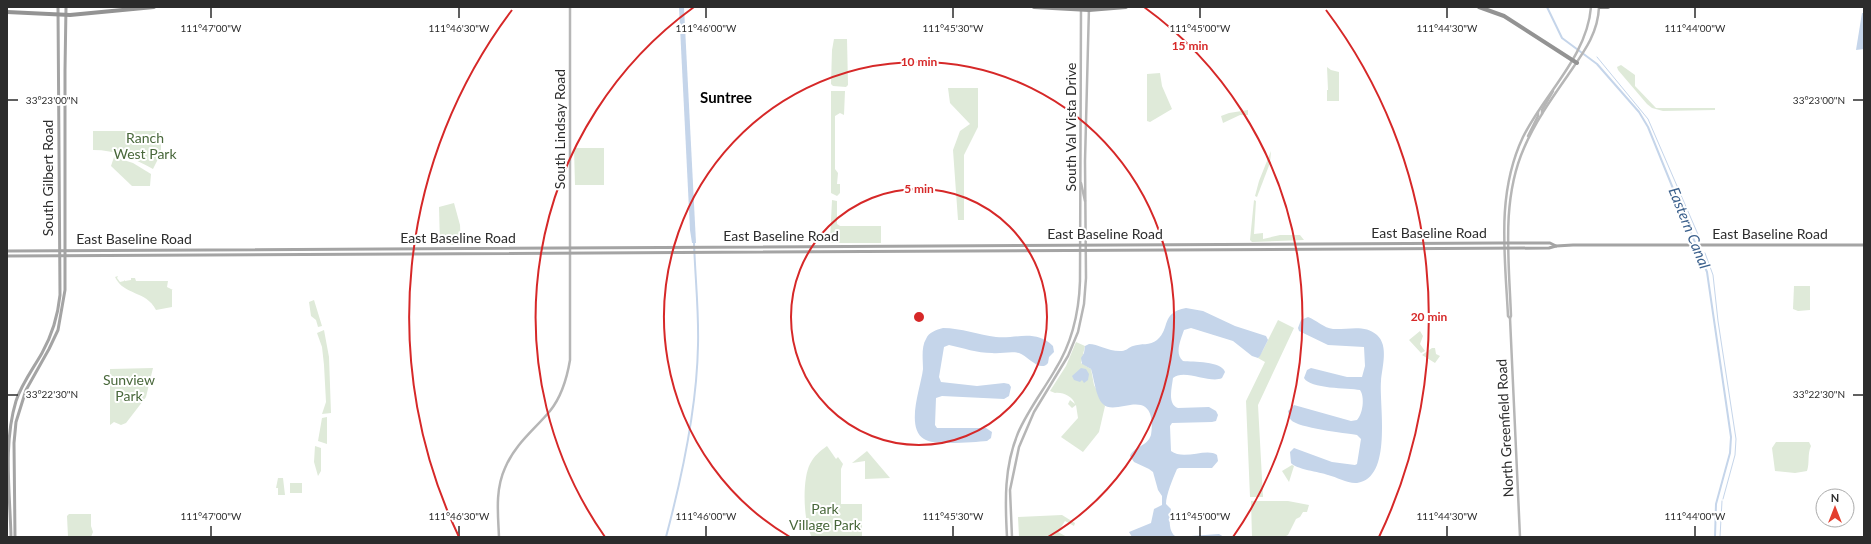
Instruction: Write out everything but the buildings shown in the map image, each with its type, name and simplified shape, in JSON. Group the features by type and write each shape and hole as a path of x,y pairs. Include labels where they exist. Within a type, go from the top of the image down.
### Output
{"highway":[{"path":"7,12 66,15 154,7"},
{"path":"1034,7 1081,9 1126,7"},
{"path":"1479,7 1504,16 1577,63"},
{"path":"1599,7 1608,7"}],"main road":[{"name":"South Lindsay Road","path":"498,537 498,493 504,469 515,449 556,403 569,370 570,7"},
{"path":"1527,140 1530,129 1539,114 1538,112 1580,45 1586,31 1591,7"},
{"path":"1527,140 1542,114 1586,49 1595,29 1599,7"},
{"name":"South Gilbert Road","path":"11,537 9,445 12,416 22,387 51,334 58,310 60,291 58,8"},
{"name":"South Gilbert Road","path":"16,537 14,443 16,422 26,390 53,342 62,311 65,290 64,70 66,8"},
{"name":"South Val Vista Drive","path":"1007,537 1005,490 1011,454 1027,415 1058,365 1073,330 1080,293 1081,9"},
{"name":"South Val Vista Drive","path":"1012,537 1010,495 1015,460 1030,418 1064,365 1076,336 1085,294 1085,201 1089,9"},
{"path":"1542,114 1542,110 1554,86"},
{"name":"North Greenfield Road","path":"1510,318 1507,304 1506,286 1504,207 1511,171 1523,138 1538,112"},
{"name":"North Greenfield Road","path":"1520,537 1510,318 1509,214 1512,187 1519,160 1527,140"},
{"path":"1080,183 1085,201"},
{"name":"East Baseline Road","path":"1085,248 1132,245 1504,243 1550,243 1556,246"},
{"path":"1340,244 1340,249"},
{"path":"1120,250 1130,248 1132,245"},
{"name":"East Baseline Road","path":"7,256 59,253 570,251 690,247 1085,248 1120,250 1864,245"},
{"path":"743,252 752,250 754,247"},
{"name":"East Baseline Road","path":"7,251 59,253 570,251 743,252 1080,248"},
{"path":"1506,286 1510,284"},
{"path":"1507,304 1511,302"},
{"path":"58,310 62,311"}],"green space":[{"path":"834,39 847,39 848,85 846,87 833,86 831,84 832,50"},
{"path":"1621,65 1635,75 1635,86 1656,108 1715,108 1715,110 1663,111 1652,108 1618,70 1617,67"},
{"path":"1327,67 1331,70 1339,72 1339,101 1327,101"},
{"path":"1160,73 1162,86 1172,109 1150,122 1147,121 1147,74"},
{"path":"948,88 978,88 978,127 964,155 964,220 958,220 953,150 960,131 970,124 950,103"},
{"path":"831,91 845,91 844,115 840,113 835,116 835,169 838,173 837,184 840,184 840,193 837,196 831,193"},
{"path":"1248,110 1248,115 1240,115 1223,123 1221,116"},
{"name":"Ranch West Park","path":"93,131 161,131 161,153 153,169 124,155 109,151 93,150"},
{"path":"574,148 604,148 604,185 575,185"},
{"path":"1271,151 1270,163 1257,197 1255,196 1259,181"},
{"path":"114,157 133,163 151,174 150,186 132,186 111,166"},
{"path":"832,200 837,201 837,224 840,226 881,226 881,243 832,243 830,241"},
{"path":"1254,200 1256,201 1254,234 1263,233 1263,239 1280,235 1300,235 1304,240 1252,242 1250,240"},
{"path":"454,203 460,225 461,245 440,245 439,207"},
{"path":"118,276 117,278 120,282 124,280 131,280 131,278 135,278 136,281 168,281 167,287 173,290 172,307 156,310 147,299 129,291 119,283 115,277"},
{"path":"1794,286 1810,286 1810,310 1798,311 1793,309"},
{"path":"314,300 322,326 318,327 316,320 311,316 309,302"},
{"path":"1278,320 1294,328 1258,405 1263,497 1250,497 1246,401 1265,362 1258,358"},
{"path":"324,330 329,357 331,413 322,414 326,402 324,365 322,347 317,333"},
{"path":"1420,331 1423,336 1420,344 1425,351 1421,353 1409,340"},
{"path":"1076,342 1085,346 1081,363 1091,369 1094,385 1105,406 1099,432 1083,452 1061,437 1078,418 1076,405 1072,408 1068,404 1070,400 1075,404 1074,401 1064,394 1050,391 1066,366"},
{"path":"1432,348 1435,348 1436,354 1440,356 1435,363 1422,355"},
{"name":"Sunview Park","path":"153,368 146,397 126,423 121,425 114,422 110,425 110,369"},
{"path":"327,417 327,444 318,441 322,418"},
{"path":"1776,442 1809,442 1811,446 1807,471 1795,473 1775,471 1772,448"},
{"path":"315,446 321,448 321,471 318,476 314,462"},
{"name":"Park Village Park","path":"827,446 836,459 838,457 843,464 841,469 841,504 862,504 862,537 812,537 809,530 805,511 807,471 813,459"},
{"path":"867,451 890,478 865,479 865,461 852,463"},
{"path":"1292,465 1294,466 1289,482 1282,471"},
{"path":"278,478 283,478 285,495 278,495 278,488 276,488"},
{"path":"290,483 302,483 302,493 290,493"},
{"path":"1251,501 1288,501 1309,505 1307,512 1303,512 1300,517 1296,519 1288,535 1284,537 1252,537"},
{"path":"69,514 91,514 91,526 93,532 91,537 68,537 67,516"},
{"path":"1062,515 1075,523 1074,526 1065,521 1058,532 1067,537 1019,537 1018,517"}],"water":[{"path":"679,7 684,7 696,243 692,243 690,230"},
{"path":"1862,13 1864,13 1864,49 1856,50"},
{"path":"1186,308 1203,311 1235,326 1266,336 1268,340 1258,358 1252,356 1233,341 1191,328 1184,330 1180,342 1180,358 1183,361 1213,364 1223,368 1225,372 1222,378 1217,379 1190,375 1178,375 1173,378 1171,399 1175,406 1178,408 1209,407 1216,411 1218,415 1216,421 1212,422 1172,423 1170,426 1171,451 1182,455 1207,452 1213,453 1217,455 1218,461 1212,468 1177,469 1168,491 1166,504 1171,509 1170,521 1172,532 1177,537 1132,537 1129,532 1151,523 1154,509 1162,505 1162,496 1158,490 1153,472 1134,462 1130,456 1134,450 1147,442 1149,439 1152,430 1151,417 1148,409 1143,406 1129,405 1108,407 1103,404 1097,393 1091,369 1082,364 1081,358 1084,353 1085,346 1089,344 1122,351 1136,345 1154,342 1164,331 1167,321 1172,313"},
{"path":"1308,317 1323,326 1333,329 1356,328 1367,330 1377,335 1383,345 1384,357 1381,381 1382,440 1380,455 1376,468 1368,478 1357,483 1302,469 1291,463 1290,452 1294,448 1332,462 1355,465 1357,464 1361,439 1357,435 1322,430 1295,423 1290,418 1288,411 1294,405 1351,421 1357,420 1362,410 1363,401 1360,390 1321,386 1308,382 1304,378 1307,370 1311,368 1347,377 1362,377 1365,366 1364,347 1328,345 1299,331 1298,328 1301,320"},
{"path":"943,328 996,337 1033,336 1046,341 1053,346 1054,352 1049,357 1048,363 1045,366 1034,363 1019,353 981,352 949,345 944,347 939,377 941,382 977,386 1004,383 1009,384 1011,387 1009,396 1004,399 942,396 936,398 935,425 937,428 986,428 992,432 991,438 987,441 954,443 936,442 924,439 918,433 915,416 923,369 923,346 924,342 931,333"},
{"path":"1081,368 1086,369 1089,374 1088,380 1084,383 1082,380 1080,382 1074,380 1072,376"},
{"path":"1219,534 1224,537 1177,537"}],"waterway":[{"name":"Eastern Canal","path":"1547,7 1562,38 1597,64 1639,112 1648,127 1707,272 1731,437 1730,453 1716,504 1715,537"},
{"path":"1597,57 1648,119 1700,239"},
{"path":"666,537 678,491 688,442 695,393 698,332 694,242"},
{"path":"1705,253 1713,275 1718,321 1736,439 1735,455 1723,499"},
{"path":"1720,537 1722,501"}],"district":[{"name":"Suntree","path":"726,98"}]}
